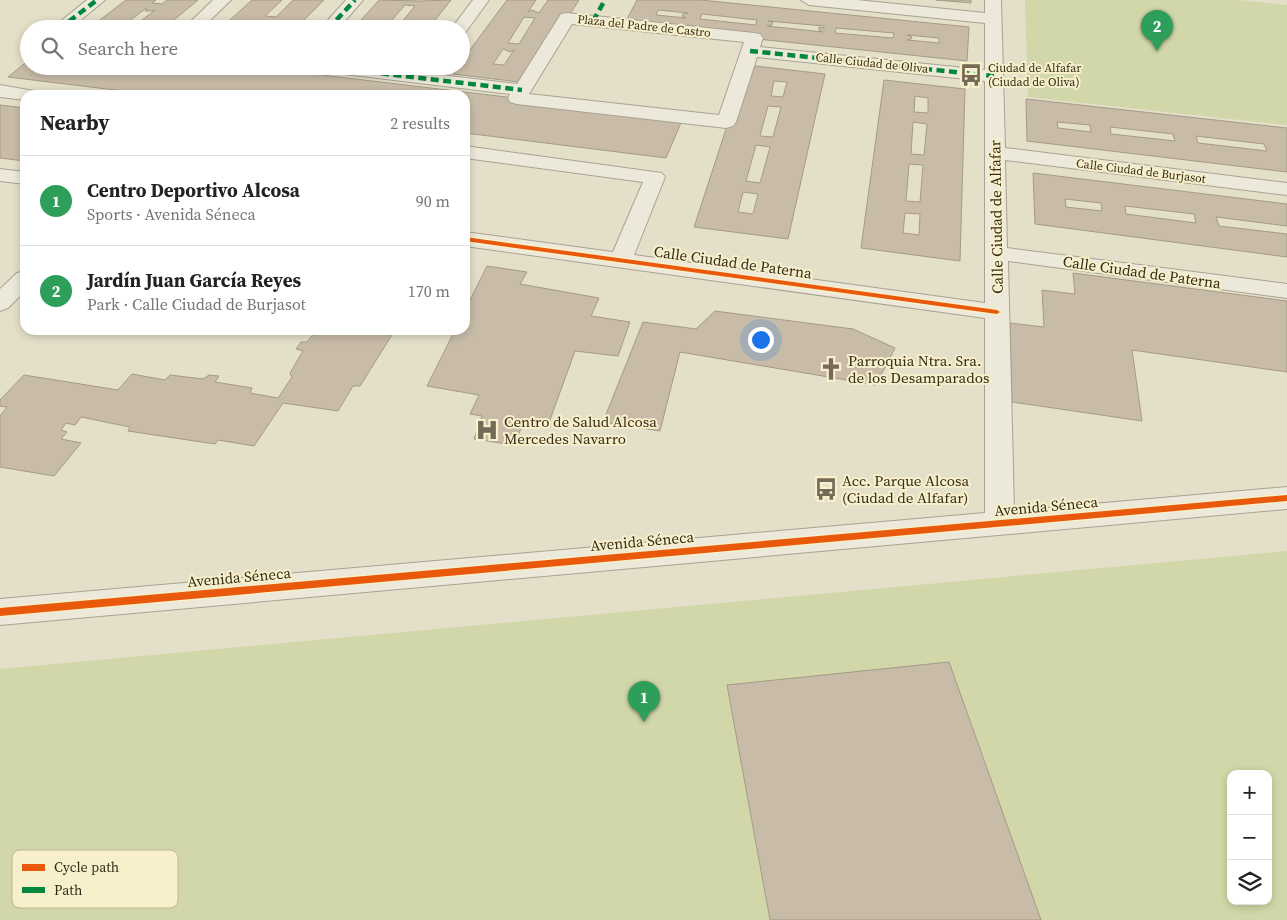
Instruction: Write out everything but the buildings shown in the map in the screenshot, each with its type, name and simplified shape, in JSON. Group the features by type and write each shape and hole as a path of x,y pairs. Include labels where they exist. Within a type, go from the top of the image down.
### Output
{"street":[{"path":"70,20 97,0"},
{"path":"201,20 224,0"},
{"path":"336,20 355,0"},
{"path":"466,20 481,0"},
{"path":"593,21 605,0"},
{"path":"809,0 993,9"},
{"name":"Calle Ciudad de Alfafar","path":"993,9 1000,523"},
{"name":"Plaza del Padre de Castro","path":"522,90 567,18 754,38 750,51"},
{"path":"442,75 522,90 518,98 726,122 750,51"},
{"name":"Calle Ciudad de Oliva","path":"750,51 994,76"},
{"path":"0,91 20,94"},
{"path":"470,153 655,177 621,260"},
{"name":"Calle Ciudad de Burjasot","path":"995,153 1287,189"},
{"path":"0,175 20,177"},
{"name":"Calle Ciudad de Paterna","path":"470,240 997,312"},
{"name":"Calle Ciudad de Paterna","path":"997,253 1287,291"},
{"path":"0,303 20,283"},
{"name":"Avenida Séneca","path":"0,612 1287,498"}],"green space":[{"path":"1025,0 1238,0 1287,5 1287,125 1028,97"},
{"path":"1287,551 1287,920 0,920 0,669"}],"marked path":[{"path":"71,20 97,0"},
{"path":"336,20 355,0"},
{"path":"593,21 605,0"},
{"path":"750,51 994,76"},
{"path":"395,75 522,90"}],"cycle path":[{"path":"470,240 997,312"},
{"path":"0,612 1287,498"}],"place":[{"name":"Jardín Juan García Reyes","path":"1157,51"},
{"name":"Ciudad de Alfafar (Ciudad de Oliva)","path":"971,75"},
{"name":"Parroquia Ntra. Sra. de los Desamparados","path":"831,369"},
{"name":"Centro de Salud Alcosa Mercedes Navarro","path":"487,430"},
{"name":"Acc. Parque Alcosa (Ciudad de Alfafar)","path":"826,489"},
{"name":"Centro Deportivo Alcosa","path":"644,722"}]}
